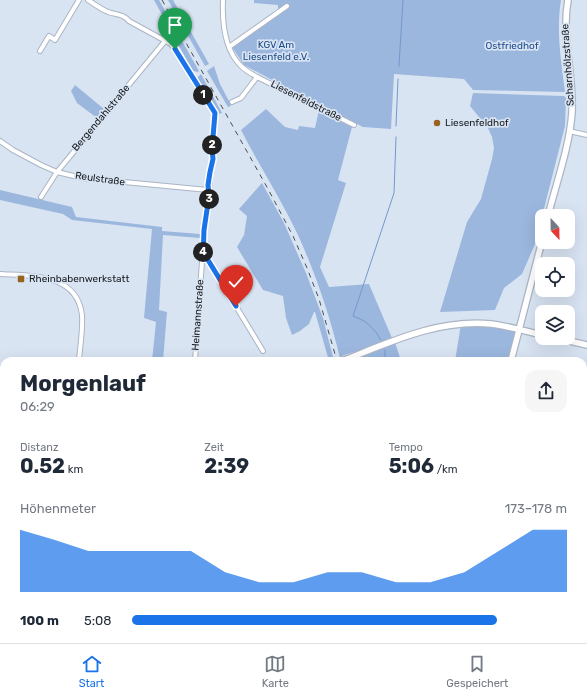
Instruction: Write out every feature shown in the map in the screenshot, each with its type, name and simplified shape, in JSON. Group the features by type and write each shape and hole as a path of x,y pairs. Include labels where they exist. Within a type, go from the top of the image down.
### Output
{"main road":[{"name":"Scharnhölzstraße","path":"550,209 569,131 572,112 572,95 565,22 568,0"},
{"path":"512,357 540,249"},
{"path":"352,357 414,333 438,326 481,323 507,326 535,333"},
{"path":"575,342 587,345"}],"street":[{"path":"40,51 49,36 55,40 79,0"},
{"name":"Heimannstraße","path":"88,0 109,12 125,16 129,21 171,44 215,113 212,149 213,159 208,190 209,202 204,230 195,357"},
{"name":"Liesenfeldstraße","path":"223,0 223,25 229,47 241,66 257,76 354,125"},
{"path":"229,47 287,6"},
{"name":"Bergendahlstraße","path":"41,197 56,172 165,41"},
{"path":"232,102 241,98 257,76"},
{"path":"569,131 587,135"},
{"name":"Reulstraße","path":"0,141 26,158 56,172 98,180 208,190"},
{"path":"203,258 208,260 263,351"},
{"path":"0,274 47,278 59,282 69,290 79,305 82,317 79,357"}],"green space":[{"path":"154,0 159,0 199,71 198,72 193,71 178,44 169,38 172,33"},
{"path":"168,0 173,0 209,64 205,66"},
{"name":"Ostfriedhof","path":"254,0 561,0 559,35 565,92 473,90 464,79 394,74 391,129 363,127 244,65 232,47 278,14 278,5 254,3"},
{"path":"214,66 220,84 231,106 228,107 207,71"},
{"path":"201,74 222,113 219,114 198,81 198,77"},
{"path":"75,85 104,109 97,118 77,103 71,91"},
{"path":"473,93 564,96 566,98 565,126 544,209 535,209 535,244 522,274 504,288 495,310 440,312 467,222 481,199 494,148 492,137 488,128 470,106"},
{"path":"266,109 285,127 298,130 299,126 315,128 319,110 352,127 338,180 346,183 320,267 329,287 369,284 394,340 340,357 322,296 305,250 284,208 241,130"},
{"path":"262,183 284,223 306,273 323,318 333,357 328,357 315,312 309,324 292,335 286,318 283,296 263,290 237,247 244,235 247,216 239,209"},
{"path":"0,190 72,207 76,217 162,227 162,231 200,234 200,238 163,235 159,310 167,312 163,357 152,357 156,322 144,318 152,229 72,220 63,214 0,200"},
{"path":"471,323 518,330 511,357 456,357 461,324"},
{"path":"395,342 400,357 363,357"}],"waterway":[{"path":"399,66 403,0"},
{"path":"396,126 398,79"},
{"path":"381,340 368,324 353,316 394,193 396,137"},
{"path":"385,350 385,357"}],"railway":[{"path":"162,0 293,236 319,299 336,357"}],"place":[{"name":"Liesenfeldhof","path":"437,123"},
{"name":"Rheinbabenwerkstatt","path":"21,279"}],"route":[{"path":"175,49 215,113 212,149 213,159 208,185 209,196 204,230 203,258 208,260 236,306"}],"park label":[{"name":"KGV Am Liesenfeld e.V.","path":"276,50"}]}
